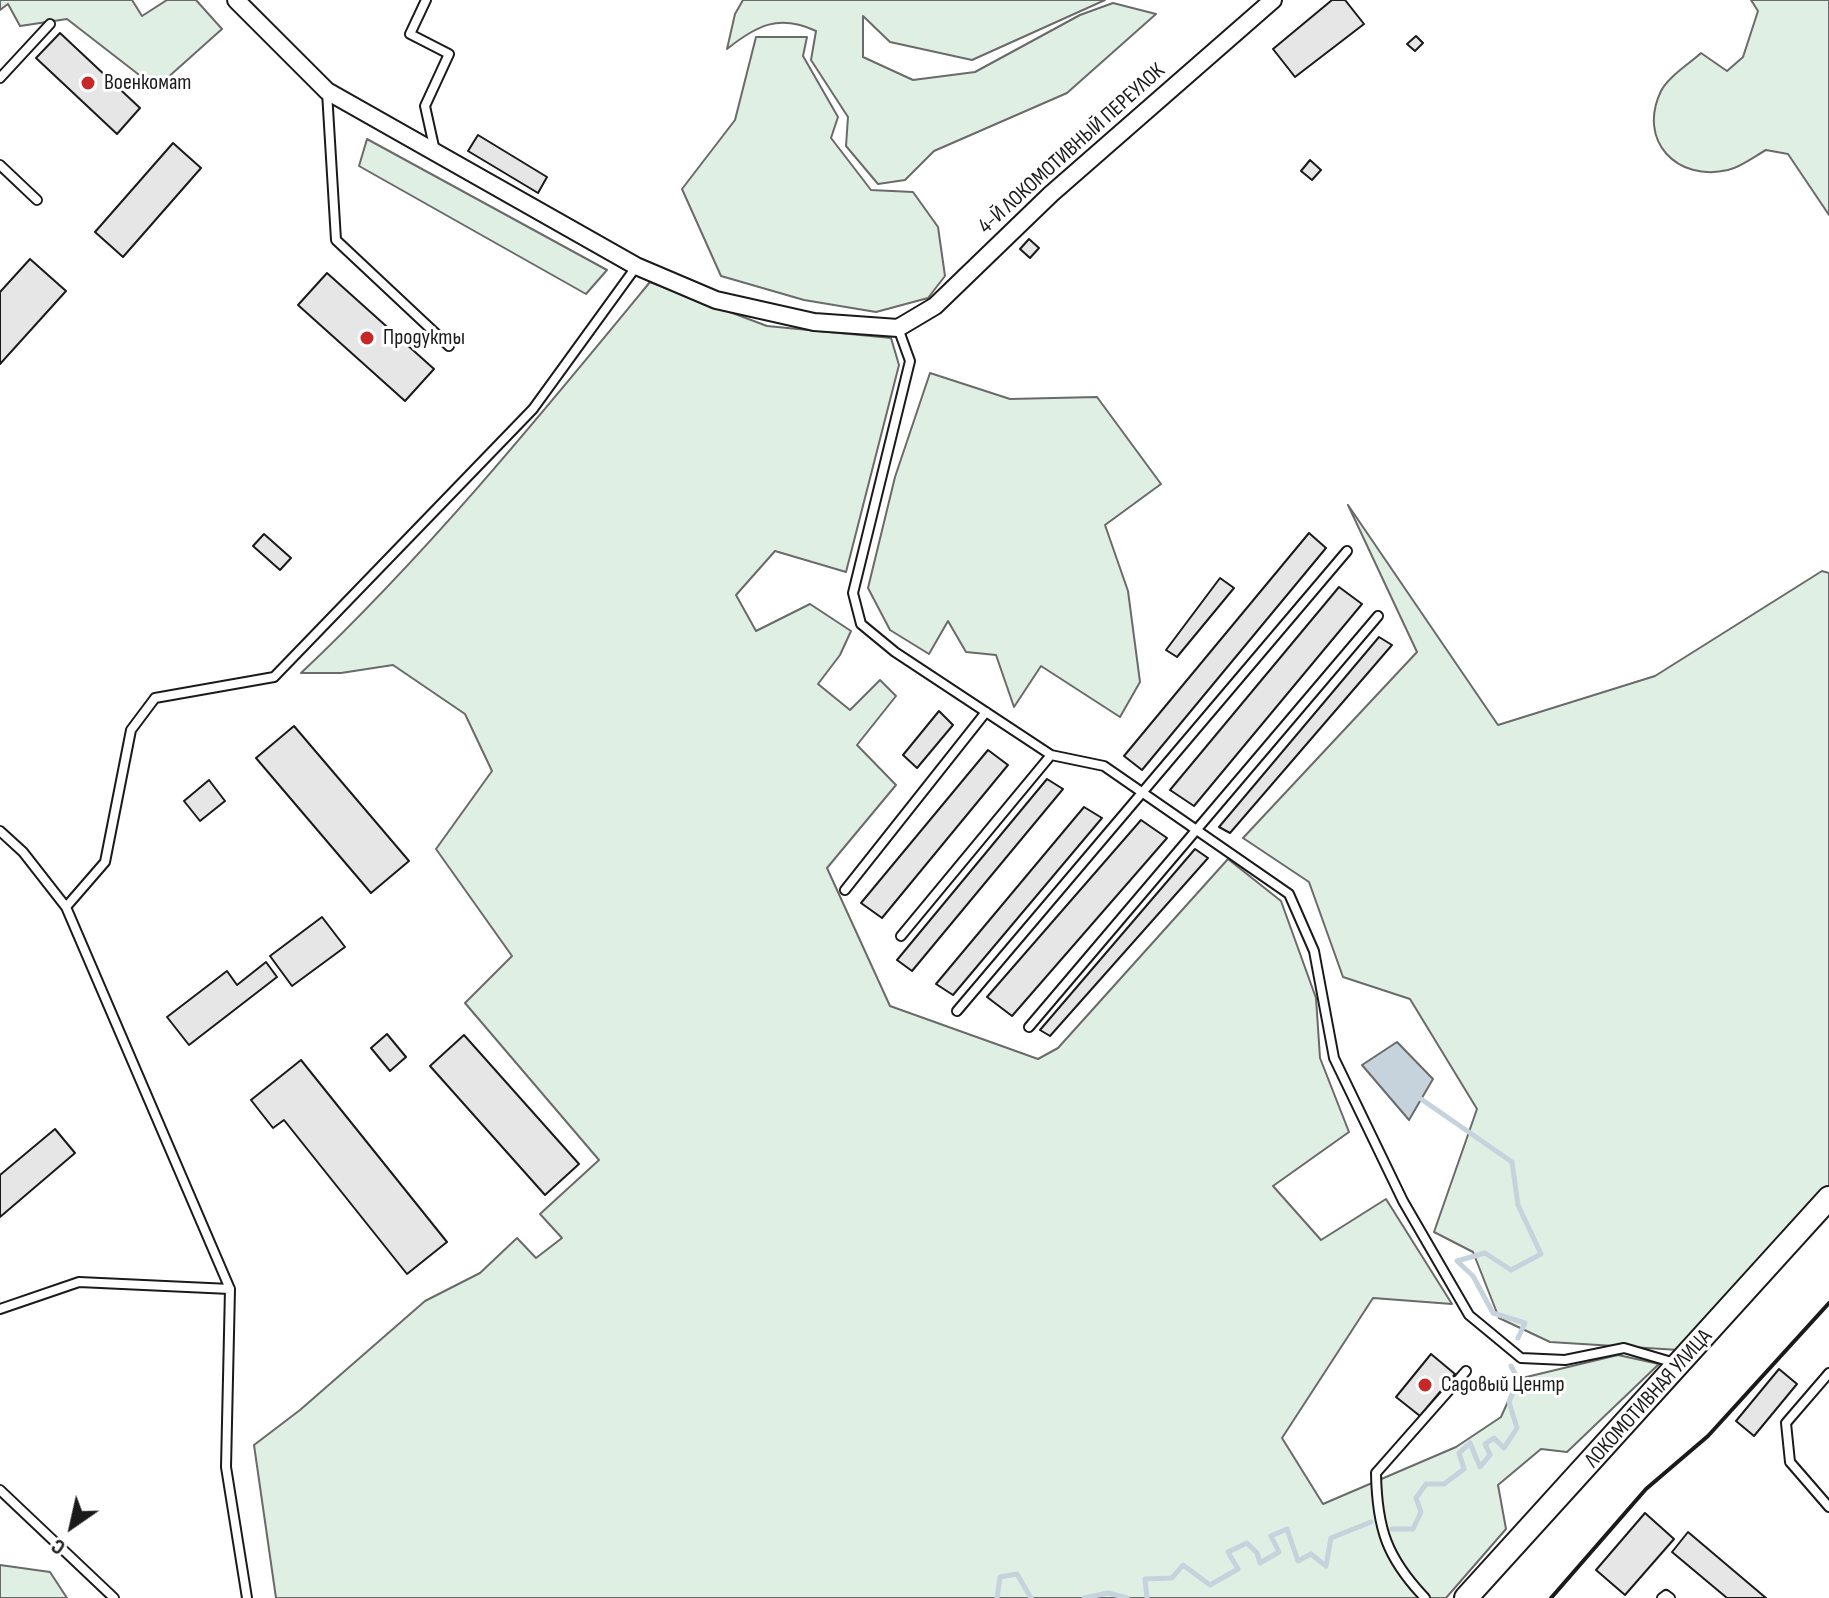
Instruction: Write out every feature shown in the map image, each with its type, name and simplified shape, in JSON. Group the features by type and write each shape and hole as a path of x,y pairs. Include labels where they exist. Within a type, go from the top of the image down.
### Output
{"street":[{"path":"236,0 327,91 636,266 716,300 814,322 898,328"},
{"name":"4-Й ЛОКОМОТИВНЫЙ ПЕРЕУЛОК","path":"898,328 935,306 1051,194 1273,0"},
{"name":"ЛОКОМОТИВНАЯ УЛИЦА","path":"1466,1598 1829,1198"}],"lane":[{"path":"426,0 410,34 449,54 425,106 436,152"},
{"path":"0,78 50,24"},
{"path":"327,91 336,240 449,346"},
{"path":"0,165 37,200"},
{"path":"66,907 105,862 131,730 155,698 274,677 533,409 636,266"},
{"path":"898,328 910,361 853,593 861,624 895,652 1051,755 1104,766 1289,894 1314,951 1334,1058 1403,1201 1469,1315 1521,1358 1565,1360 1624,1348 1680,1365"},
{"path":"957,1011 1347,551"},
{"path":"1029,1027 1378,616"},
{"path":"845,890 986,712"},
{"path":"901,936 1051,755"},
{"path":"0,831 23,852 66,907 230,1289 226,1467 247,1598"},
{"path":"0,1309 79,1282 230,1289"},
{"path":"1425,1598 1400,1571 1385,1544 1376,1504 1376,1473 1466,1371"},
{"path":"1829,1373 1786,1423 1790,1462 1829,1507"},
{"path":"0,1490 114,1598"},
{"path":"1662,1598 1666,1595 1670,1598"}],"green space":[{"path":"0,0 132,0 142,16 167,0 196,0 222,29 156,88 67,19 20,26 8,4 0,10"},
{"path":"743,0 1105,0 972,60 890,42 863,16 863,57 913,80 975,72 1080,15 1113,3 1156,14 1067,93 934,151 905,180 878,184 846,146 848,117 811,60 816,31 791,23 769,25 748,34 727,49 735,14"},
{"path":"1751,0 1829,0 1829,215 1788,154 1766,150 1733,169 1709,172 1693,170 1678,163 1666,154 1658,141 1654,126 1655,109 1664,86 1701,53 1727,71 1743,57 1758,11"},
{"path":"756,37 807,37 803,56 838,117 831,138 871,190 913,192 938,227 945,276 928,298 876,312 804,300 721,276 682,189 735,120"},
{"path":"367,139 607,270 586,294 359,166"},
{"path":"650,282 767,326 891,338 899,365 846,572 775,551 736,595 756,631 810,604 851,631 840,655 818,684 850,710 880,680 896,696 857,745 896,785 827,868 890,1006 1038,1059 1058,1048 1228,859 1281,901 1316,998 1320,1058 1349,1132 1273,1186 1321,1240 1386,1199 1452,1304 1373,1298 1282,1438 1323,1504 1456,1447 1501,1417 1518,1379 1618,1355 1659,1364 1567,1452 1541,1449 1498,1485 1506,1529 1446,1598 276,1598 254,1445 300,1410 425,1301 480,1273 517,1238 536,1258 562,1238 540,1214 599,1160 465,1003 512,956 436,849 492,771 465,714 393,665 341,673 301,673 438,532"},
{"path":"930,373 1010,399 1097,397 1161,484 1105,525 1128,591 1140,682 1120,717 1041,666 1014,707 996,655 966,652 948,621 929,654 890,630 868,588 895,477"},
{"path":"1348,505 1498,725 1655,676 1822,571 1829,573 1829,1194 1679,1350 1550,1342 1499,1318 1473,1252 1434,1232 1477,1109 1410,999 1343,977 1309,882 1243,838 1417,652"},
{"path":"0,1565 50,1572 67,1598 0,1598"}],"shaded area":[{"path":"1397,1042 1433,1079 1409,1120 1362,1065"}],"building":[{"path":"1332,0 1345,0 1364,24 1295,77 1273,49"},
{"name":"Военкомат","path":"60,33 140,108 117,134 36,58"},
{"path":"1416,36 1423,43 1415,51 1407,44"},
{"path":"478,135 547,177 538,193 468,151"},
{"path":"173,143 201,168 123,257 95,232"},
{"path":"1310,160 1321,170 1312,180 1301,171"},
{"path":"1029,239 1039,248 1030,258 1020,249"},
{"path":"30,259 66,291 0,364 0,292"},
{"path":"327,273 434,369 405,401 298,305"},
{"path":"1309,533 1326,548 1142,770 1124,756"},
{"path":"264,534 291,558 280,570 253,546"},
{"path":"1220,578 1234,588 1177,657 1166,650"},
{"path":"1339,587 1362,604 1194,806 1170,790"},
{"path":"1379,637 1392,645 1230,833 1219,827"},
{"path":"939,711 953,725 917,768 903,755"},
{"path":"294,726 409,861 371,893 256,758"},
{"path":"988,750 1008,765 882,918 861,903"},
{"path":"1047,779 1063,789 912,971 897,960"},
{"path":"209,780 225,801 200,821 184,801"},
{"path":"1084,807 1102,818 953,995 936,984"},
{"path":"1141,820 1167,838 1012,1016 987,997"},
{"path":"1195,849 1208,858 1050,1036 1040,1030"},
{"path":"322,917 345,947 292,986 270,956"},
{"path":"266,962 277,977 189,1045 167,1017 227,971 237,985"},
{"path":"387,1034 406,1057 390,1071 371,1048"},
{"path":"464,1035 579,1164 545,1195 430,1066"},
{"path":"301,1060 447,1242 407,1274 284,1120 273,1128 251,1100"},
{"path":"55,1129 75,1153 0,1217 0,1175"},
{"name":"Садовый Центр","path":"1431,1354 1455,1374 1420,1416 1396,1397"},
{"path":"1779,1369 1797,1384 1754,1436 1736,1421"},
{"path":"1645,1513 1674,1539 1625,1595 1596,1570"},
{"path":"1688,1532 1766,1598 1727,1598 1672,1552"}],"waterway":[{"path":"1421,1099 1512,1162 1518,1205 1541,1254 1511,1270 1485,1253 1457,1261 1473,1276 1493,1313 1525,1323 1518,1338"},
{"path":"1392,1529 1413,1529 1421,1512 1416,1498 1426,1484 1444,1484 1464,1469 1459,1453 1470,1443 1480,1467 1490,1455 1485,1444 1494,1438 1504,1448 1517,1428 1509,1402 1518,1379 1511,1366"},
{"path":"1147,1598 1145,1579 1172,1578 1183,1565 1210,1585 1238,1569 1228,1552 1247,1543 1257,1553 1260,1563 1279,1552 1271,1536 1287,1529 1298,1561 1311,1554 1326,1566 1331,1538 1371,1522"},
{"path":"997,1598 1000,1577 1017,1574 1031,1598"},
{"path":"1084,1598 1108,1593 1127,1598"}],"wall":[{"path":"1551,1598 1646,1489 1708,1436 1829,1303"}],"place":[{"name":"Военкомат","path":"88,83"},
{"name":"Продукты","path":"367,338"},
{"name":"Садовый Центр","path":"1425,1385"}]}
